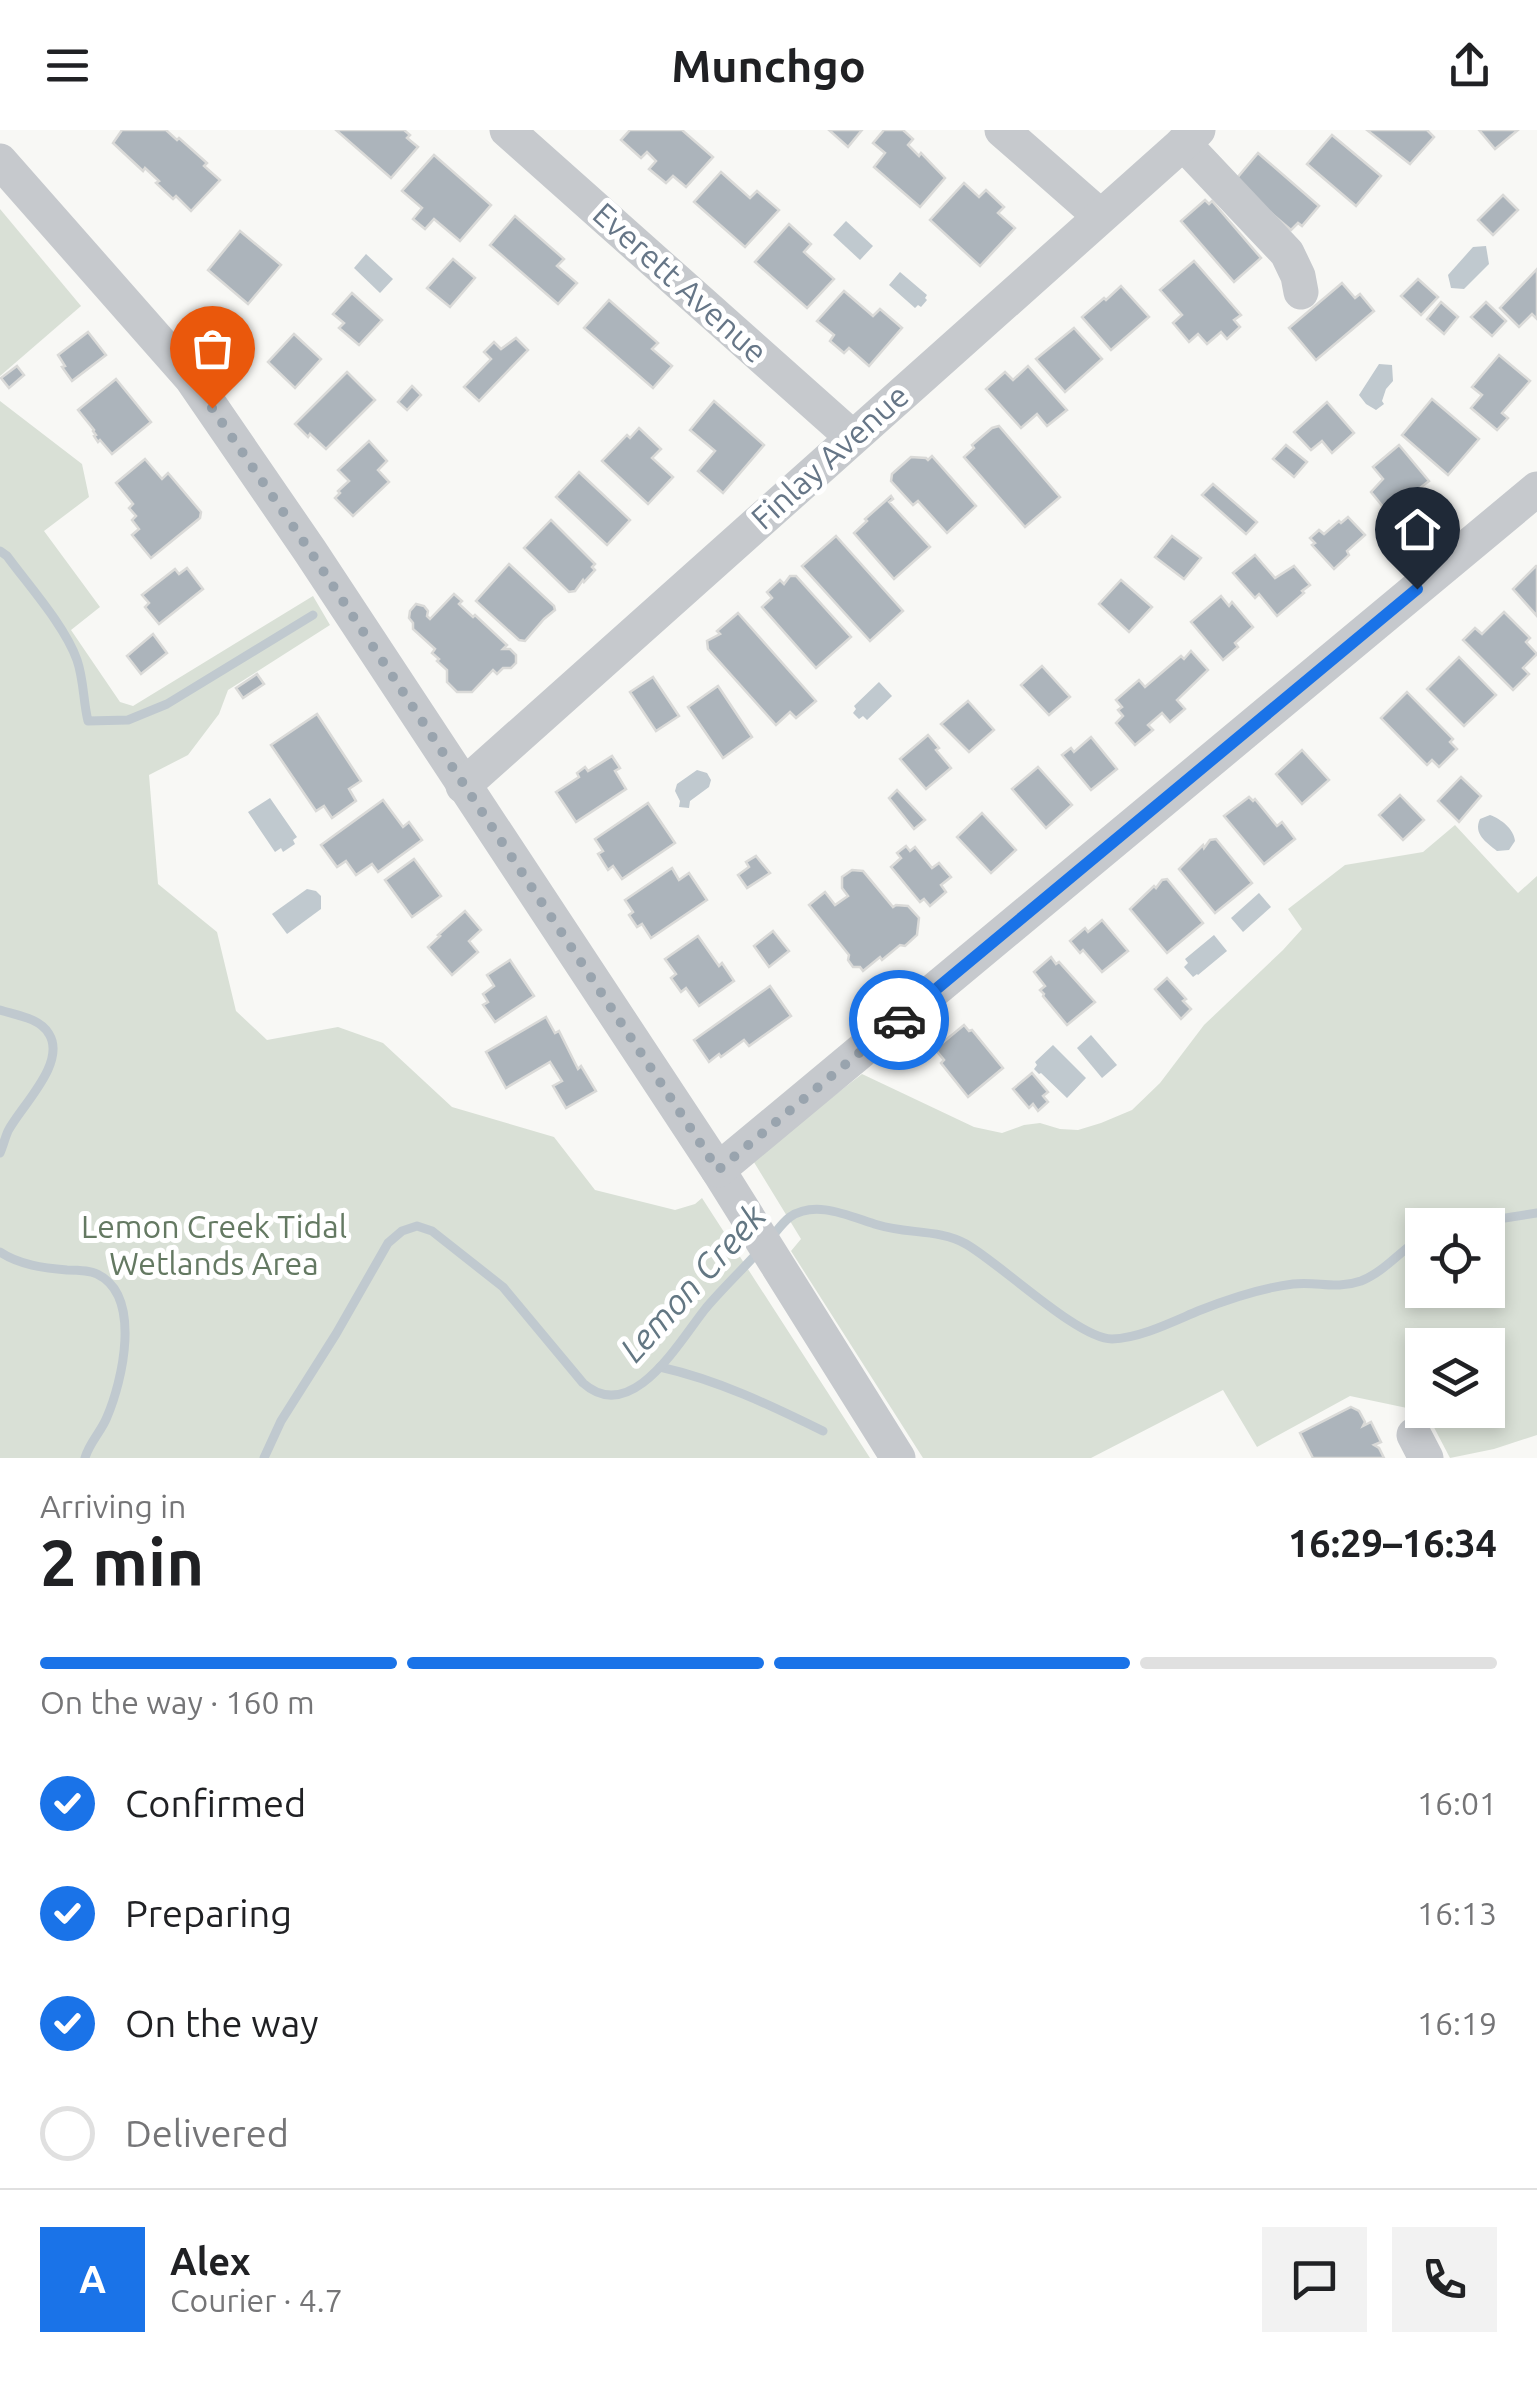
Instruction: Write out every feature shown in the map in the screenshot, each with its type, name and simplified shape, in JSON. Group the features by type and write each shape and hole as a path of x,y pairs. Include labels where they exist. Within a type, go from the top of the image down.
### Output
{"street":[{"name":"Everett Avenue","path":"507,130 852,437"},
{"path":"1002,130 1100,216"},
{"name":"Finlay Avenue","path":"464,786 1190,136"},
{"path":"1190,136 1287,252 1302,292"},
{"path":"0,161 192,379 310,551 718,1170 898,1458"},
{"path":"718,1170 1537,489"}],"green space":[{"path":"0,209 81,306 0,376"},
{"name":"Lemon Creek Tidal Wetlands Area","path":"0,401 82,464 89,497 44,531 100,607 71,630 120,702 133,706 313,596 330,625 228,690 219,714 188,755 149,775 158,884 217,932 236,1011 267,1040 338,1027 383,1043 452,1107 554,1137 595,1190 675,1210 702,1198 870,1458 0,1458"},
{"path":"1455,825 1518,893 1537,876 1537,1435 1450,1458 1434,1428 1505,1428 1505,1328 1405,1328 1405,1408 1350,1396 1257,1447 1223,1390 1091,1458 923,1458 791,1251 801,1239 752,1159 862,1074 974,1127 1002,1133 1040,1123 1078,1130 1132,1110 1160,1083 1204,1025 1302,929 1288,909 1345,865 1423,852"}],"shaded area":[{"path":"846,221 873,246 860,260 833,235"},
{"path":"1486,246 1489,264 1464,289 1451,288 1448,275 1473,247"},
{"path":"366,254 393,279 380,293 354,268"},
{"path":"900,272 927,295 921,307 915,308 889,285"},
{"path":"1379,364 1392,365 1393,381 1386,389 1384,404 1376,410 1359,395"},
{"path":"879,682 892,696 867,720 863,716 859,719 853,713 854,706"},
{"path":"697,770 707,773 709,787 690,801 689,808 679,807 677,784"},
{"path":"270,798 297,837 293,840 295,844 283,852 281,848 275,852 248,812"},
{"path":"1490,815 1512,832 1515,841 1509,850 1497,851 1479,833 1480,819"},
{"path":"307,889 321,896 321,909 287,934 272,914"},
{"path":"1259,893 1271,907 1243,932 1231,918"},
{"path":"1214,935 1227,951 1193,977 1184,967 1188,963 1185,959"},
{"path":"1091,1035 1117,1065 1102,1078 1077,1048"},
{"path":"1053,1045 1086,1078 1067,1098 1034,1069 1035,1062"}],"building":[{"path":"122,130 166,130 207,163 204,166 220,180 191,211 113,143"},
{"path":"336,130 404,130 418,147 391,178"},
{"path":"630,130 682,130 713,157 686,187 673,176 666,183 649,169 656,161 647,152 641,158 621,140"},
{"path":"829,130 862,130 848,147"},
{"path":"884,130 903,130 913,139 908,145 945,178 920,207 874,167 885,153 873,143"},
{"path":"1367,130 1427,130 1434,137 1410,164"},
{"path":"1479,130 1518,130 1495,149"},
{"path":"1332,135 1381,176 1356,206 1307,164"},
{"path":"1258,153 1319,206 1302,226 1298,223 1291,230 1237,184 1237,178"},
{"path":"434,155 491,205 460,241 434,219 425,229 413,219 422,208 402,191"},
{"path":"721,172 750,198 757,191 779,210 745,247 694,202"},
{"path":"964,183 979,197 986,190 1004,207 998,213 1015,228 980,266 930,220"},
{"path":"1503,195 1518,210 1493,235 1478,220"},
{"path":"1205,200 1209,204 1212,201 1261,258 1234,282 1181,221"},
{"path":"515,216 564,259 557,266 577,283 558,304 490,245"},
{"path":"789,224 811,244 804,252 834,279 807,308 755,262"},
{"path":"240,231 281,265 248,304 208,270"},
{"path":"453,259 475,278 450,307 427,288"},
{"path":"1194,261 1241,315 1234,320 1240,327 1227,339 1221,332 1207,344 1198,334 1189,342 1173,323 1182,315 1160,290"},
{"path":"1537,269 1537,319 1532,314 1519,327 1500,308"},
{"path":"1418,279 1438,297 1421,315 1401,296"},
{"path":"1342,283 1355,298 1360,294 1374,311 1316,360 1289,328"},
{"path":"1121,286 1149,317 1111,350 1082,317"},
{"path":"844,291 873,316 880,309 902,328 869,366 849,348 844,353 830,341 834,335 817,321"},
{"path":"352,293 382,320 359,345 339,328 344,323 333,314"},
{"path":"609,300 658,343 652,349 672,366 653,388 584,328"},
{"path":"1441,302 1458,317 1444,334 1427,319"},
{"path":"1486,302 1506,321 1492,336 1471,317"},
{"path":"1074,328 1102,359 1065,392 1036,359"},
{"path":"88,332 106,355 72,381 58,355"},
{"path":"294,334 321,359 295,388 268,362"},
{"path":"516,338 528,350 479,401 464,387 491,359 484,352 494,342 501,349"},
{"path":"1499,355 1530,381 1502,413 1508,418 1497,430 1471,408 1482,395 1472,387"},
{"path":"17,366 24,375 9,388 1,378"},
{"path":"1028,366 1067,410 1047,426 1037,414 1021,428 986,389 1005,372 1013,380"},
{"path":"347,372 375,400 326,449 295,424"},
{"path":"116,379 151,422 112,454 98,442 78,410"},
{"path":"412,386 421,395 407,410 398,402"},
{"path":"1432,399 1479,439 1448,475 1402,435"},
{"path":"714,401 764,445 723,493 698,471 715,451 690,430"},
{"path":"1327,402 1354,433 1332,453 1322,441 1311,450 1294,432"},
{"path":"999,426 1060,497 1025,527 964,457 974,448 972,445"},
{"path":"639,428 661,449 652,458 673,477 648,504 602,461"},
{"path":"369,441 387,461 378,470 389,482 353,516 335,498 349,481 338,470"},
{"path":"1286,445 1307,462 1294,477 1273,459"},
{"path":"1399,445 1429,481 1420,488 1424,493 1393,519 1371,492 1383,479 1373,467"},
{"path":"932,456 976,506 947,533 918,501 913,505 891,481 892,474 911,457 928,460"},
{"path":"145,459 162,479 168,473 201,512 200,518 151,558 132,535 139,529 129,508 133,504 116,483"},
{"path":"579,472 630,520 607,545 556,497"},
{"path":"1213,484 1257,522 1246,534 1202,495"},
{"path":"891,496 889,502 930,547 894,579 854,533"},
{"path":"1348,517 1365,535 1334,569 1310,538 1319,530 1324,534"},
{"path":"551,520 595,564 595,570 575,591 569,592 524,548"},
{"path":"836,536 903,611 870,641 802,566"},
{"path":"1172,536 1201,558 1184,579 1155,557"},
{"path":"1255,555 1275,578 1294,566 1310,585 1277,616 1259,594 1255,598 1233,573"},
{"path":"509,564 555,610 525,641 519,640 476,601"},
{"path":"1537,566 1537,616 1513,589"},
{"path":"187,568 203,589 159,624 145,607 149,603 142,595 175,569 179,574"},
{"path":"790,576 796,576 851,637 816,668 762,607 772,598 767,592 780,580 784,584"},
{"path":"1121,580 1152,607 1129,632 1099,604"},
{"path":"454,594 462,601 459,604 507,645 503,649 516,655 511,668 503,668 497,674 493,670 472,692 457,692 447,682 447,670 432,653 435,649 413,629 409,618 416,604 424,606 430,619"},
{"path":"1221,596 1229,606 1232,602 1253,627 1223,660 1191,622"},
{"path":"1504,612 1530,638 1526,642 1537,654 1523,668 1529,674 1513,690 1463,640 1475,628 1482,634"},
{"path":"738,613 816,701 796,718 790,712 776,725 708,649 707,641 720,634 717,631"},
{"path":"153,634 167,653 141,674 127,656"},
{"path":"1191,651 1208,670 1177,700 1185,709 1170,722 1162,713 1148,725 1153,730 1135,745 1116,723 1123,716 1116,700 1139,680 1145,687"},
{"path":"1459,657 1496,695 1464,726 1427,689"},
{"path":"1042,666 1070,697 1049,715 1021,685"},
{"path":"257,674 264,684 243,698 236,688"},
{"path":"653,677 679,716 656,731 630,692"},
{"path":"718,686 752,737 723,758 688,707"},
{"path":"1407,692 1453,739 1450,742 1457,749 1439,767 1432,760 1427,765 1381,718"},
{"path":"968,701 994,730 969,752 941,724"},
{"path":"317,714 361,781 349,789 356,801 332,818 324,806 316,811 271,745"},
{"path":"928,735 951,768 926,789 900,759"},
{"path":"1091,737 1117,769 1091,790 1062,755 1071,748 1074,752"},
{"path":"1302,750 1329,780 1302,804 1276,774"},
{"path":"612,756 620,768 615,771 626,789 576,822 556,792 579,777 577,773 585,767 588,771"},
{"path":"1038,767 1072,805 1046,828 1012,789"},
{"path":"1461,777 1481,796 1459,822 1438,801"},
{"path":"897,790 925,820 914,829 889,798"},
{"path":"1400,795 1424,820 1403,840 1379,815"},
{"path":"1249,797 1277,826 1282,822 1295,839 1264,864 1224,816"},
{"path":"383,800 403,827 409,822 422,840 378,872 372,864 356,875 346,861 337,867 321,845"},
{"path":"648,803 675,843 622,879 613,866 608,870 598,854 603,851 595,839"},
{"path":"982,813 1016,850 991,873 957,837"},
{"path":"1216,839 1252,883 1215,913 1179,869 1203,845 1204,848"},
{"path":"906,846 910,851 915,847 932,868 939,863 951,877 941,885 946,892 930,906 924,899 920,902 891,867 901,858 897,853"},
{"path":"756,856 770,873 747,888 738,875 749,867 746,862"},
{"path":"414,859 441,896 412,917 385,880"},
{"path":"672,868 679,880 689,873 707,900 651,938 642,924 637,927 625,900"},
{"path":"852,870 863,871 893,907 908,906 919,918 917,935 863,971 853,967 849,955 809,905 825,892 835,905 848,896 842,888 842,877"},
{"path":"1167,879 1203,923 1167,953 1130,909"},
{"path":"465,911 481,930 469,941 478,952 452,975 428,947"},
{"path":"1102,920 1128,951 1102,972 1070,941"},
{"path":"773,931 789,951 769,967 754,946"},
{"path":"698,936 734,981 699,1006 686,988 681,992 671,978 676,974 665,959"},
{"path":"1051,957 1095,1002 1067,1025 1043,996 1040,990 1045,986 1034,972"},
{"path":"510,960 534,996 495,1022 483,1005 488,1002 483,994 494,986 487,975"},
{"path":"1167,978 1191,1009 1181,1019 1155,989"},
{"path":"770,986 791,1016 749,1046 744,1040 709,1062 694,1040"},
{"path":"546,1017 596,1091 566,1108 553,1086 562,1081 550,1062 506,1088 486,1052"},
{"path":"964,1025 1003,1068 968,1097 935,1049"},
{"path":"1032,1073 1048,1092 1043,1096 1048,1102 1038,1111 1033,1104 1029,1108 1013,1089"},
{"path":"1351,1407 1359,1411 1363,1426 1371,1422 1381,1442 1374,1445 1384,1458 1313,1458 1300,1433"}],"waterway":[{"path":"0,551 46,607 71,647 79,668 88,721 128,720 167,704 313,615"},
{"name":"Lemon Creek","path":"0,1010 40,1024 53,1045 47,1071 8,1131 0,1153"},
{"name":"Lemon Creek","path":"770,1239 790,1217 811,1210 834,1211 889,1228 956,1239 1080,1327 1112,1339 1145,1333 1221,1302 1269,1288 1361,1281 1405,1250"},
{"name":"Lemon Creek","path":"1505,1218 1537,1213"},
{"name":"Lemon Creek","path":"264,1458 281,1421 388,1243 402,1231 417,1226 432,1231 503,1287 583,1383 601,1394 619,1394 637,1387 653,1374 759,1251"},
{"name":"Lemon Creek","path":"0,1252 32,1265 97,1274 111,1285 120,1301 124,1320 123,1362 107,1417 85,1458"},
{"path":"660,1367 723,1386 823,1431"}],"way so far":[{"path":"212,408 718,1170 899,1020"}],"route":[{"path":"899,1020 1417,589"}]}
